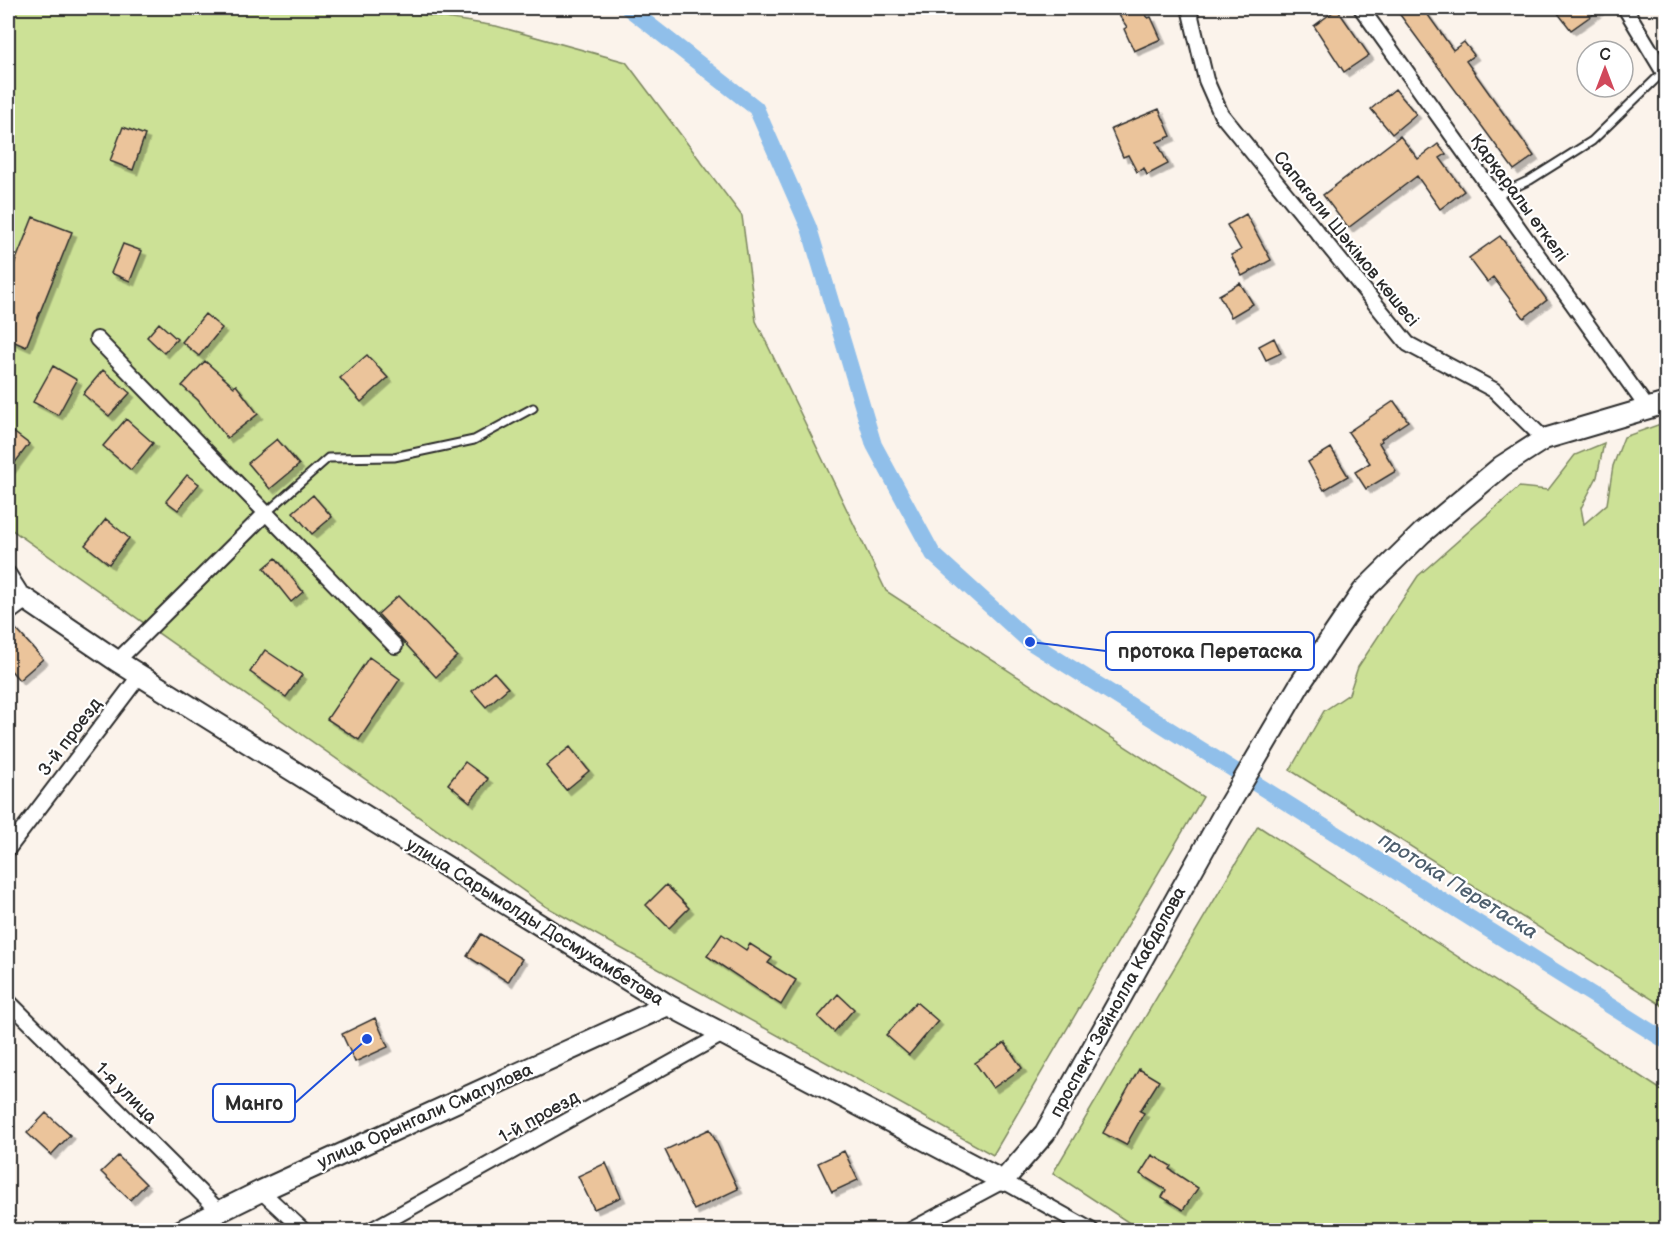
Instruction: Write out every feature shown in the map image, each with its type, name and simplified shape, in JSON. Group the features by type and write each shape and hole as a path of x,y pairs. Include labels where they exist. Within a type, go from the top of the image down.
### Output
{"main road":[{"path":"1544,439 1657,406"},
{"name":"проспект Зейнолла Кабдолова","path":"1004,1181 1045,1133 1223,815 1300,684 1362,591 1422,532 1502,466 1544,439"},
{"path":"8,610 24,598"},
{"name":"улица Сарымолды Досмухамбетова","path":"24,598 117,661 668,1005 1004,1181"},
{"name":"улица Орынгали Смагулова","path":"182,1230 261,1191 668,1005"}],"street":[{"name":"Сапағали Шәкімов көшесі","path":"1189,8 1206,81 1221,114 1408,344 1494,390 1544,439"},
{"name":"Қарқаралы өткелі","path":"1361,8 1496,196 1657,406"},
{"path":"1625,8 1665,74"},
{"path":"97,339 395,646"},
{"path":"117,661 266,513"},
{"name":"улица Сарымолды Досмухамбетова","path":"8,573 24,598"},
{"name":"3-й проезд","path":"8,849 140,675"},
{"name":"1-я улица","path":"8,1001 219,1211"},
{"name":"1-й проезд","path":"371,1230 723,1034"},
{"path":"911,1230 1004,1181"},
{"name":"улица Сарымолды Досмухамбетова","path":"1004,1181 1091,1230"},
{"path":"261,1191 303,1230"}],"lane":[{"path":"1496,196 1530,180 1592,141 1665,74"},
{"path":"266,513 328,458 394,457 474,440 533,408"}],"green space":[{"path":"8,8 382,8 496,26 626,62 742,216 756,321 886,591 1203,797 993,1155 545,906 8,527"},
{"path":"1666,422 1666,1008 1290,770 1324,711 1349,694 1358,667 1418,576 1519,487 1548,490 1575,455 1604,443 1597,477 1581,508 1584,524 1607,504 1613,466 1624,437"},
{"path":"1258,826 1666,1093 1666,1230 1140,1230 1053,1173"}],"building":[{"path":"1114,8 1141,8 1148,18 1151,17 1161,39 1134,51 1124,29 1127,27"},
{"path":"1395,8 1423,8 1453,50 1464,42 1474,55 1466,61 1534,156 1514,170"},
{"path":"1554,8 1602,8 1571,30"},
{"path":"1337,9 1369,55 1344,72 1314,26"},
{"path":"1395,89 1416,114 1392,134 1371,109"},
{"path":"1159,109 1171,136 1157,142 1168,164 1147,175 1144,168 1137,172 1128,155 1123,157 1111,129"},
{"path":"123,127 145,135 133,170 110,161"},
{"path":"1400,136 1418,159 1438,144 1446,154 1440,158 1464,191 1440,209 1417,176 1348,228 1323,195"},
{"path":"1246,214 1271,260 1242,276 1231,255 1241,250 1227,225"},
{"path":"33,217 72,232 26,347 8,339 8,280"},
{"path":"1500,236 1547,300 1524,318 1493,277 1487,282 1469,258"},
{"path":"123,244 142,251 130,281 111,273"},
{"path":"1240,283 1253,304 1231,317 1219,295"},
{"path":"205,314 222,328 199,356 182,342"},
{"path":"159,323 177,339 164,353 147,337"},
{"path":"1274,338 1281,353 1266,360 1259,346"},
{"path":"367,355 388,378 361,402 340,378"},
{"path":"205,361 234,387 236,385 258,414 227,438 198,400 182,386"},
{"path":"53,366 77,380 58,415 33,402"},
{"path":"103,370 130,393 109,416 83,394"},
{"path":"1394,401 1408,421 1381,439 1379,443 1396,471 1366,489 1355,472 1370,463 1348,432"},
{"path":"126,419 153,443 131,470 103,446"},
{"path":"8,428 29,444 8,472"},
{"path":"277,439 299,465 270,489 248,463"},
{"path":"1331,448 1348,476 1324,490 1308,462"},
{"path":"187,475 199,484 178,510 166,501"},
{"path":"313,495 332,517 312,534 293,512"},
{"path":"106,519 129,538 109,564 85,545"},
{"path":"276,558 303,592 291,602 264,568"},
{"path":"398,596 457,656 436,677 378,614"},
{"path":"14,627 43,659 19,680 8,667 8,633"},
{"path":"265,650 302,675 286,697 250,672"},
{"path":"369,657 400,679 359,740 327,719"},
{"path":"494,672 508,688 486,707 472,691"},
{"path":"570,747 589,771 566,790 546,766"},
{"path":"465,762 488,779 470,802 448,784"},
{"path":"666,885 689,908 669,928 646,905"},
{"path":"481,934 522,959 508,982 467,956"},
{"path":"722,934 746,950 750,944 772,958 768,963 796,980 781,1005 707,956"},
{"path":"838,994 854,1009 834,1032 818,1017"},
{"path":"916,1002 938,1021 909,1055 886,1035"},
{"path":"375,1018 388,1047 355,1062 342,1034"},
{"path":"1005,1043 1022,1068 993,1088 975,1063"},
{"path":"1139,1069 1159,1081 1140,1111 1144,1113 1126,1145 1103,1133"},
{"path":"46,1113 70,1135 51,1155 27,1133"},
{"path":"710,1129 738,1189 694,1210 665,1150"},
{"path":"844,1151 858,1180 832,1192 818,1163"},
{"path":"1152,1155 1171,1166 1169,1169 1198,1188 1183,1210 1162,1197 1166,1190 1140,1174"},
{"path":"118,1156 146,1184 130,1200 101,1172"},
{"path":"606,1163 621,1197 594,1209 578,1176"}],"waterway":[{"name":"протока Перетаска","path":"628,8 756,108 809,228 874,445 933,554 1030,642 1666,1041"}],"place":[{"name":"протока Перетаска","path":"1030,642"},
{"name":"Манго","path":"367,1039"}]}
